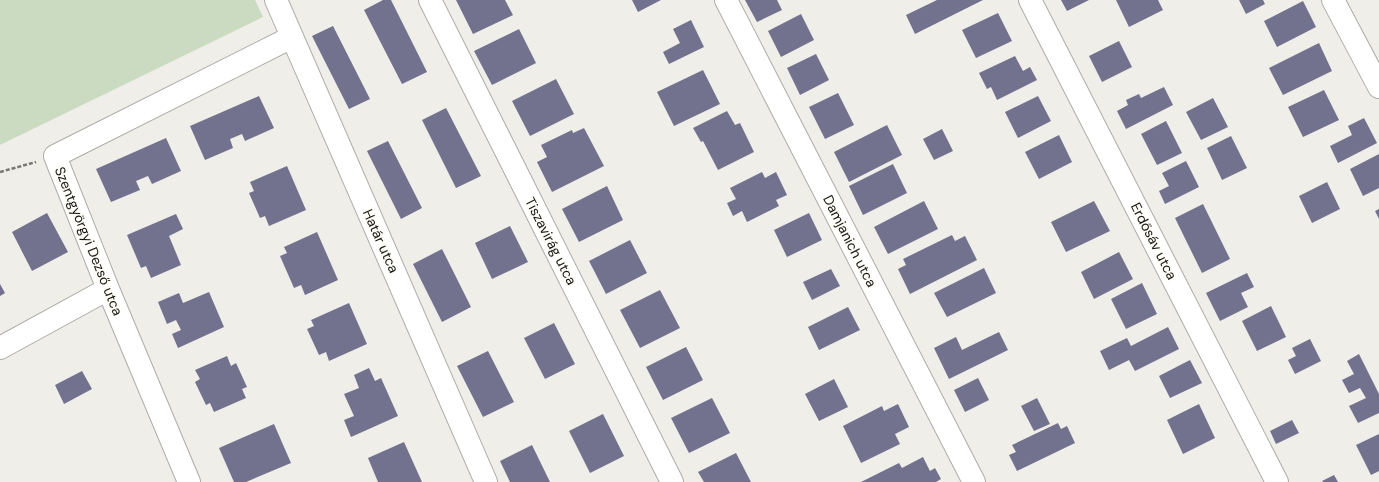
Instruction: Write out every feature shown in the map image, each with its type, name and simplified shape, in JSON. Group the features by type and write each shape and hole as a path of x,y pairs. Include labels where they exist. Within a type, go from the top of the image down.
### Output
{"street":[{"name":"Határ utca","path":"276,0 486,482"},
{"name":"Tiszavirág utca","path":"430,0 672,482"},
{"name":"Damjanich utca","path":"726,0 974,482"},
{"name":"Erdősáv utca","path":"1030,0 1277,482"},
{"path":"1333,0 1379,87"},
{"name":"Szentgyörgyi Dezső utca","path":"189,482 108,289 55,156 292,37"},
{"path":"0,348 108,289"}],"path":[{"path":"0,172 55,156"}],"green space":[{"path":"0,0 255,0 263,17 0,145"}],"building":[{"path":"383,0 391,0 427,72 402,84 364,10"},
{"path":"456,0 505,0 513,15 473,34"},
{"path":"632,0 661,0 638,12"},
{"path":"745,0 777,0 782,10 757,22"},
{"path":"937,0 983,0 915,34 906,15"},
{"path":"1061,0 1089,0 1067,11"},
{"path":"1116,0 1158,0 1163,10 1129,27"},
{"path":"1239,0 1263,0 1265,4 1246,14"},
{"path":"1303,1 1316,27 1277,47 1264,21"},
{"path":"998,13 1012,41 976,58 962,30"},
{"path":"801,14 814,40 781,57 768,31"},
{"path":"691,20 704,47 669,64 663,52 680,43 673,29"},
{"path":"333,26 370,99 349,109 312,36"},
{"path":"519,29 536,63 492,85 474,51"},
{"path":"1119,41 1132,67 1102,82 1089,56"},
{"path":"1319,43 1332,71 1283,95 1269,68"},
{"path":"816,54 829,80 800,95 787,68"},
{"path":"1015,56 1023,71 1030,67 1037,80 997,100 991,87 987,89 979,73"},
{"path":"703,70 720,104 674,126 657,92"},
{"path":"556,79 574,114 530,136 512,101"},
{"path":"1164,87 1173,105 1126,129 1117,111 1128,105 1126,100 1139,94 1141,98"},
{"path":"1324,90 1339,120 1303,137 1288,107"},
{"path":"838,93 854,125 825,139 809,107"},
{"path":"259,96 274,128 245,141 242,134 230,139 233,148 205,160 190,126"},
{"path":"1038,96 1051,121 1018,138 1005,112"},
{"path":"1213,98 1228,127 1201,140 1186,112"},
{"path":"446,108 481,176 456,188 422,120"},
{"path":"727,111 735,125 740,123 754,152 718,170 703,141 701,142 693,128"},
{"path":"1364,118 1377,143 1338,163 1330,146 1352,135 1348,126"},
{"path":"1166,121 1182,153 1157,165 1141,134"},
{"path":"887,125 902,155 849,182 834,152"},
{"path":"584,128 604,166 552,192 537,162 547,157 541,145 572,130 573,133"},
{"path":"942,129 953,151 934,160 923,139"},
{"path":"1059,135 1072,162 1039,179 1025,152"},
{"path":"1231,136 1247,168 1222,180 1207,148"},
{"path":"166,138 181,171 152,184 148,176 136,181 140,190 111,202 96,169"},
{"path":"388,141 422,208 401,219 367,151"},
{"path":"1379,154 1379,188 1363,196 1350,169"},
{"path":"1186,161 1199,187 1165,204 1159,191 1169,186 1162,173"},
{"path":"893,164 907,193 863,215 849,186"},
{"path":"287,166 306,210 269,226 265,216 260,218 249,193 254,191 250,182"},
{"path":"762,172 765,178 776,172 787,195 776,200 779,206 747,222 742,211 733,216 727,203 736,199 730,188"},
{"path":"1327,182 1340,209 1312,223 1299,196"},
{"path":"607,186 623,220 579,242 562,209"},
{"path":"924,201 938,229 888,254 874,227"},
{"path":"1094,201 1110,231 1066,252 1051,222"},
{"path":"1203,204 1230,259 1202,273 1175,218"},
{"path":"1379,209 1379,219 1375,211"},
{"path":"47,213 68,252 32,271 12,232"},
{"path":"809,213 822,240 787,257 774,230"},
{"path":"176,214 183,229 169,236 181,265 151,278 146,266 141,268 127,235"},
{"path":"510,226 528,262 492,279 475,243"},
{"path":"317,232 338,280 305,295 301,285 294,288 280,256 287,253 284,247"},
{"path":"952,235 955,241 965,236 977,260 910,294 898,269 906,265 903,259"},
{"path":"630,240 647,273 606,294 589,261"},
{"path":"442,249 471,307 442,322 413,264"},
{"path":"1119,252 1133,279 1094,299 1081,272"},
{"path":"984,268 996,293 947,317 934,293"},
{"path":"831,269 840,286 812,300 803,282"},
{"path":"1247,273 1254,287 1241,293 1248,307 1220,321 1206,293"},
{"path":"1142,283 1157,314 1126,329 1111,299"},
{"path":"0,284 5,293 0,296"},
{"path":"660,290 680,328 640,348 620,310"},
{"path":"209,292 224,327 178,348 172,334 181,330 176,320 167,324 158,302 179,293 183,303"},
{"path":"349,303 367,344 329,361 326,352 319,355 307,329 314,326 311,320"},
{"path":"1271,306 1286,337 1257,351 1242,321"},
{"path":"848,307 860,330 819,350 808,327"},
{"path":"554,323 575,364 545,379 524,338"},
{"path":"1168,327 1179,349 1135,371 1129,360 1109,370 1100,351 1127,338 1131,346"},
{"path":"999,332 1008,350 949,379 934,348 956,337 962,350"},
{"path":"1310,339 1321,361 1295,374 1288,360 1296,356 1292,348"},
{"path":"686,347 703,380 663,400 646,367"},
{"path":"488,351 514,402 483,417 457,366"},
{"path":"1359,354 1379,394 1379,413 1358,423 1349,406 1366,398 1360,388 1349,393 1342,380 1354,374 1347,361"},
{"path":"227,356 231,366 236,363 247,387 242,389 246,398 214,412 210,403 206,405 195,382 200,379 195,370"},
{"path":"1190,360 1202,383 1170,398 1159,376"},
{"path":"369,368 375,381 381,378 398,416 351,437 344,420 354,416 344,394 359,388 354,375"},
{"path":"82,371 92,389 64,404 55,385"},
{"path":"978,378 989,400 965,412 954,390"},
{"path":"834,379 848,407 819,421 805,394"},
{"path":"712,398 730,433 689,453 671,418"},
{"path":"1037,398 1050,424 1034,431 1021,406"},
{"path":"898,404 909,427 895,434 900,444 861,463 843,426 882,406 884,411"},
{"path":"1199,404 1215,438 1183,454 1167,420"},
{"path":"603,414 624,456 590,473 569,431"},
{"path":"1292,420 1299,433 1276,444 1270,431"},
{"path":"1058,423 1061,429 1067,426 1075,443 1017,471 1009,455 1016,452 1012,445"},
{"path":"274,424 291,463 246,482 234,482 219,448"},
{"path":"1379,434 1379,471 1371,475 1356,445"},
{"path":"404,442 422,482 378,482 368,458"},
{"path":"532,445 550,482 510,482 500,461"},
{"path":"736,453 751,482 704,482 698,472"},
{"path":"923,457 930,471 935,468 941,479 936,482 861,482 899,463 902,468"},
{"path":"1334,475 1338,482 1322,481"}]}
